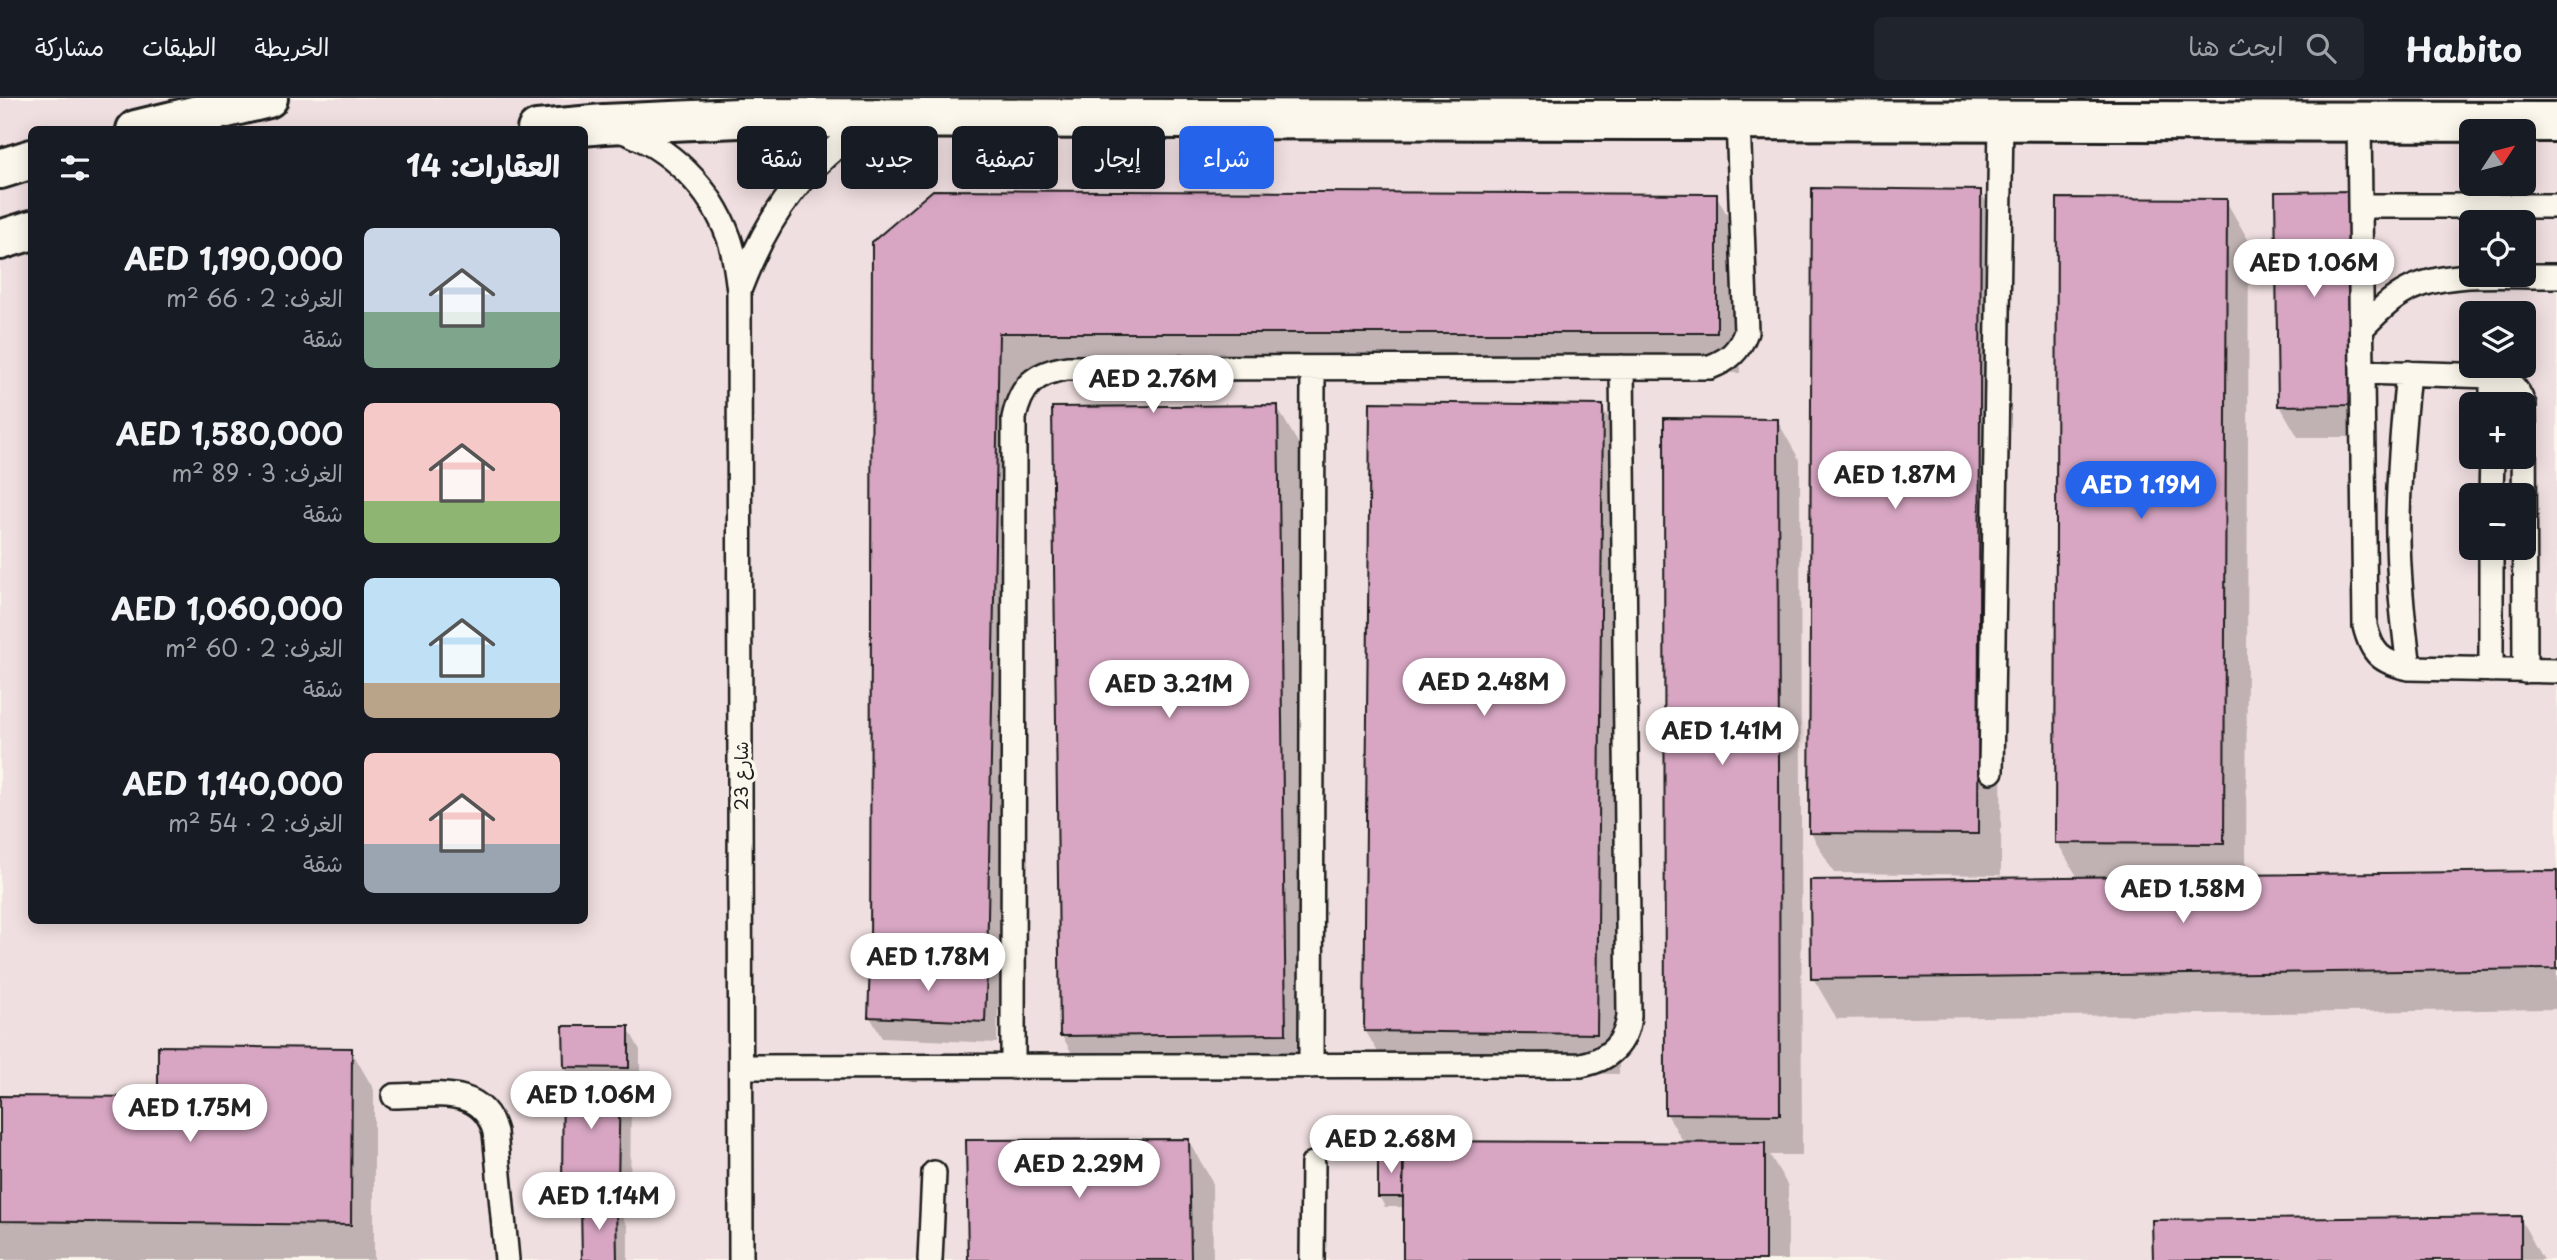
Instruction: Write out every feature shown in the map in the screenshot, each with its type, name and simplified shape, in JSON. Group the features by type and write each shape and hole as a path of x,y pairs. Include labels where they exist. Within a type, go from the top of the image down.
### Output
{"main road":[{"path":"152,126 268,98"},
{"path":"582,126 739,118 2557,122"},
{"path":"0,169 28,160"},
{"path":"0,240 28,231"}],"lane":[{"name":"شارع 23","path":"739,291 769,223 790,192 843,140 874,119"},
{"path":"1013,1067 1014,418 1018,400 1027,385 1052,370 1067,368 1710,367 1733,355 1742,344 1746,332 1738,120"},
{"path":"1991,771 2001,120"},
{"path":"2359,121 2365,626 2368,641 2376,654 2388,663 2409,668 2557,671"},
{"name":"شارع 23","path":"604,124 633,134 659,148 683,167 703,190 729,238 736,264 739,291 741,1260"},
{"path":"2361,205 2557,206"},
{"path":"2362,328 2392,300 2408,290 2432,281 2458,277 2557,276"},
{"path":"741,1068 1581,1065 1606,1058 1623,1040 1629,1016 1622,367"},
{"path":"1311,1066 1313,368"},
{"path":"2363,372 2459,375"},
{"path":"2408,373 2400,447 2398,521 2401,594 2409,668"},
{"path":"2500,378 2518,392"},
{"path":"2523,469 2525,671"},
{"path":"2491,560 2491,670"},
{"path":"394,1096 459,1096 473,1100 484,1108 492,1120 495,1132 507,1260"},
{"path":"1312,1164 1312,1260"},
{"path":"930,1260 934,1173"}],"shaded area":[{"path":"0,98 2557,98 2557,1260 0,1260"}],"building":[{"path":"1812,188 1981,190 1978,834 1809,833"},
{"path":"933,190 1717,194 1717,333 999,333 987,970 870,965 872,242"},
{"path":"2350,191 2353,405 2278,406 2275,192"},
{"path":"2057,198 2227,199 2224,844 2055,843"},
{"path":"1370,402 1603,405 1597,1034 1364,1031"},
{"path":"1278,405 1286,1034 1060,1036 1052,407"},
{"path":"1664,418 1778,419 1780,1115 1665,1114"},
{"path":"2557,871 2557,969 1811,979 1810,880"},
{"path":"870,965 987,970 985,1022 868,1017"},
{"path":"563,1026 629,1026 629,1068 564,1067"},
{"path":"158,1046 352,1048 351,1225 0,1221 0,1096 158,1097"},
{"path":"563,1075 620,1076 618,1188 562,1187"},
{"path":"1189,1139 1191,1260 968,1260 966,1140"},
{"path":"1403,1141 1765,1143 1765,1260 1403,1260"},
{"path":"1378,1153 1404,1154 1403,1197 1378,1197"},
{"path":"581,1203 616,1203 617,1260 582,1260"},
{"path":"2521,1216 2521,1260 2153,1260 2152,1220"}]}
